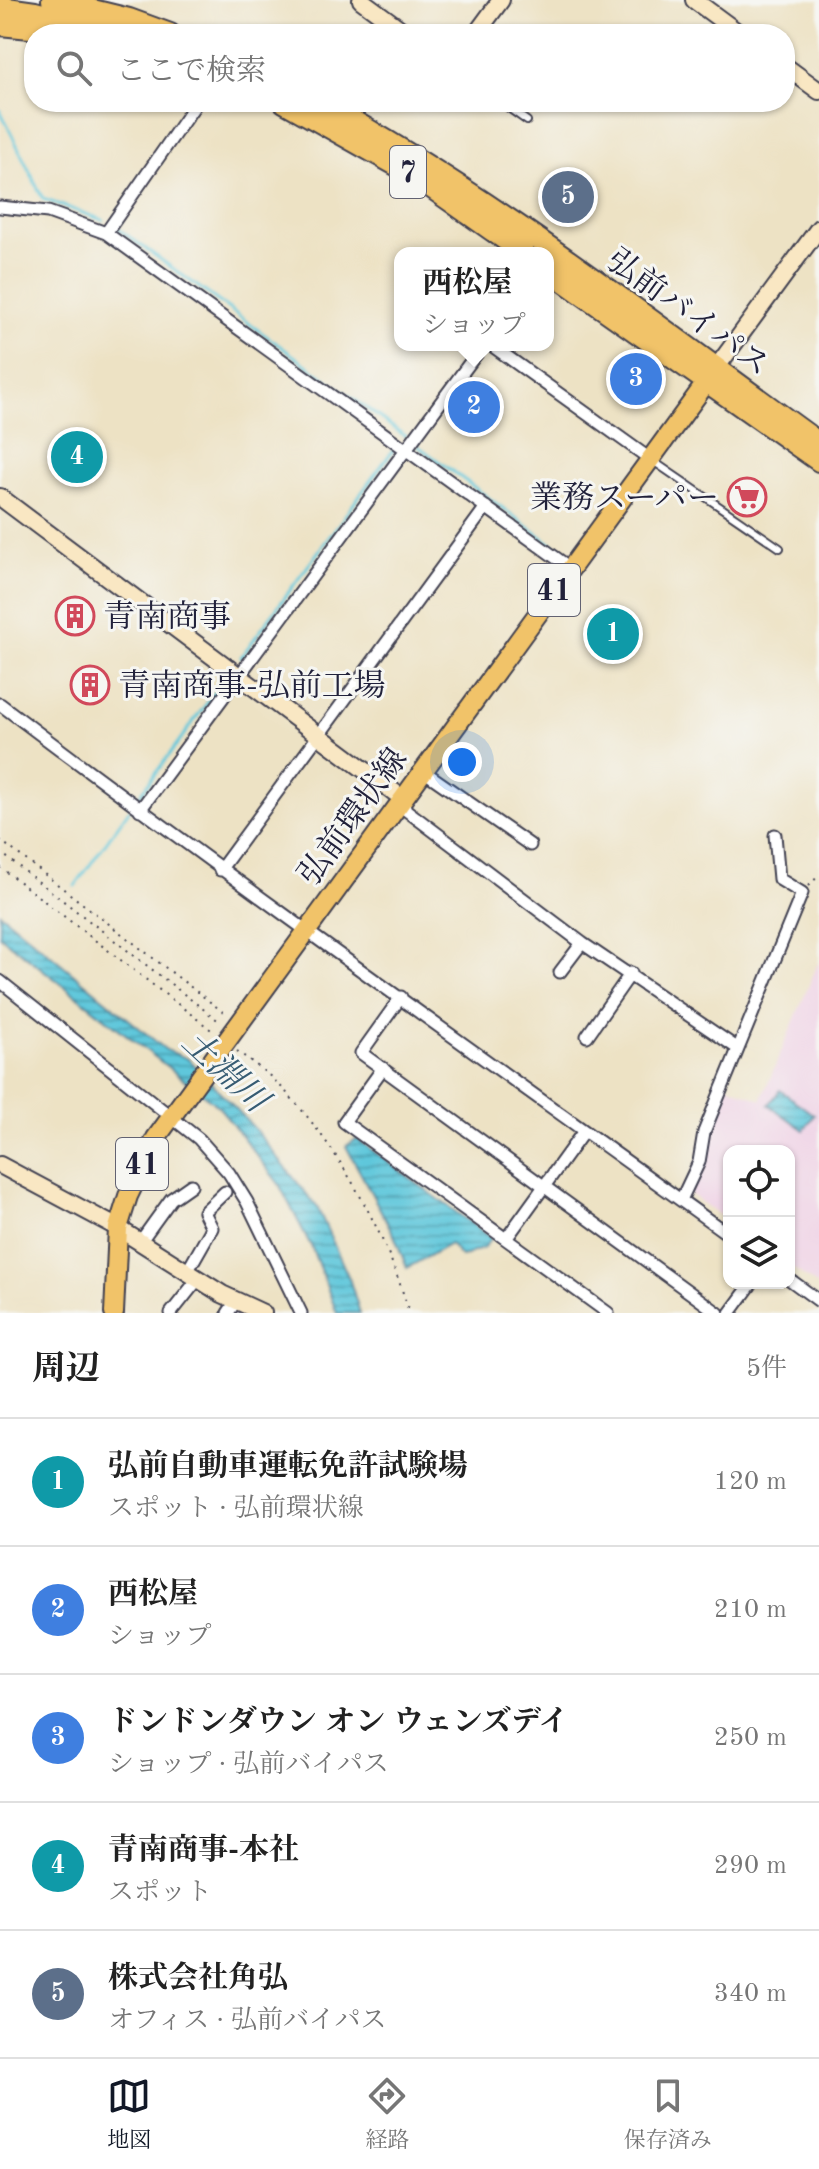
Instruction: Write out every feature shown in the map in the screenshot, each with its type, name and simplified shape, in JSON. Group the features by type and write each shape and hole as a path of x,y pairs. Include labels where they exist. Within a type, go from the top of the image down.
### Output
{"highway":[{"path":"52,0 143,24"},
{"path":"104,0 163,24"},
{"path":"0,7 35,12 79,24"},
{"path":"0,25 24,28"},
{"name":"7","path":"302,112 412,174 515,247"},
{"name":"弘前バイパス","path":"337,112 423,163 547,247"},
{"name":"弘前バイパス","path":"554,253 819,461"},
{"name":"弘前バイパス","path":"554,274 819,443"}],"main road":[{"name":"弘前環状線","path":"114,1313 118,1228 144,1158 173,1111 223,1037 304,932 711,376"}],"street":[{"path":"361,0 393,24"},
{"path":"483,24 501,0"},
{"path":"694,0 726,24"},
{"path":"795,73 819,91"},
{"path":"106,233 190,112"},
{"path":"0,220 5,207 71,218 106,233 570,568"},
{"path":"711,376 819,228"},
{"path":"140,810 479,351"},
{"path":"499,351 650,459"},
{"path":"0,497 402,798 406,810 582,943 631,973 737,1048"},
{"path":"220,870 486,507"},
{"path":"0,704 304,932 401,997 723,1231"},
{"path":"422,770 530,845"},
{"path":"681,1200 699,1162 704,1132 737,1048 802,893 779,879 775,835"},
{"path":"560,972 582,943"},
{"path":"587,1036 631,973"},
{"path":"0,981 173,1111 199,1139 229,1173 264,1234 301,1313"},
{"path":"401,997 361,1053 718,1313"},
{"path":"383,1068 344,1122 608,1313"},
{"path":"506,1239 584,1131"},
{"path":"0,1165 118,1228 192,1276 232,1307 263,1313"},
{"path":"140,1242 171,1199 191,1185"},
{"path":"171,1313 192,1276 212,1228 204,1212 225,1192"},
{"path":"795,1283 819,1301"},
{"path":"730,1313 748,1289"}],"lane":[{"path":"514,112 527,121"},
{"path":"650,459 780,548"}],"path":[{"path":"0,840 229,1018"},
{"path":"0,852 283,1088 322,1135 368,1210 409,1313"},
{"path":"0,867 223,1037"},
{"path":"802,893 819,875"}],"shaded area":[{"path":"819,961 819,1287 795,1269 795,1145 723,1145 723,1218 689,1193 706,1134 726,1085 761,1100"}],"water":[{"path":"0,913 166,1050 189,1059 253,1127 317,1207 349,1278 360,1313 337,1313 311,1246 279,1184 219,1107 0,936"},
{"path":"780,1090 814,1115 804,1130 769,1105"},
{"path":"357,1139 491,1238 484,1248 461,1257 450,1244 407,1268 394,1235 346,1146"}],"waterway":[{"path":"0,110 43,199 103,220"},
{"path":"117,228 405,436"},
{"path":"418,446 561,551"},
{"path":"241,657 393,450"},
{"path":"137,799 223,681"},
{"path":"75,886 129,810"}],"place":[{"name":"株式会社角弘","path":"568,197"},
{"name":"ドンドンダウン オン ウェンズデイ","path":"636,379"},
{"name":"西松屋","path":"474,407"},
{"name":"青南商事-本社","path":"77,457"},
{"name":"業務スーパー","path":"747,497"},
{"name":"青南商事","path":"75,616"},
{"name":"弘前自動車運転免許試験場","path":"613,634"},
{"name":"青南商事-弘前工場","path":"90,685"}],"water label":[{"name":"土淵川","path":"226,1070"}]}
